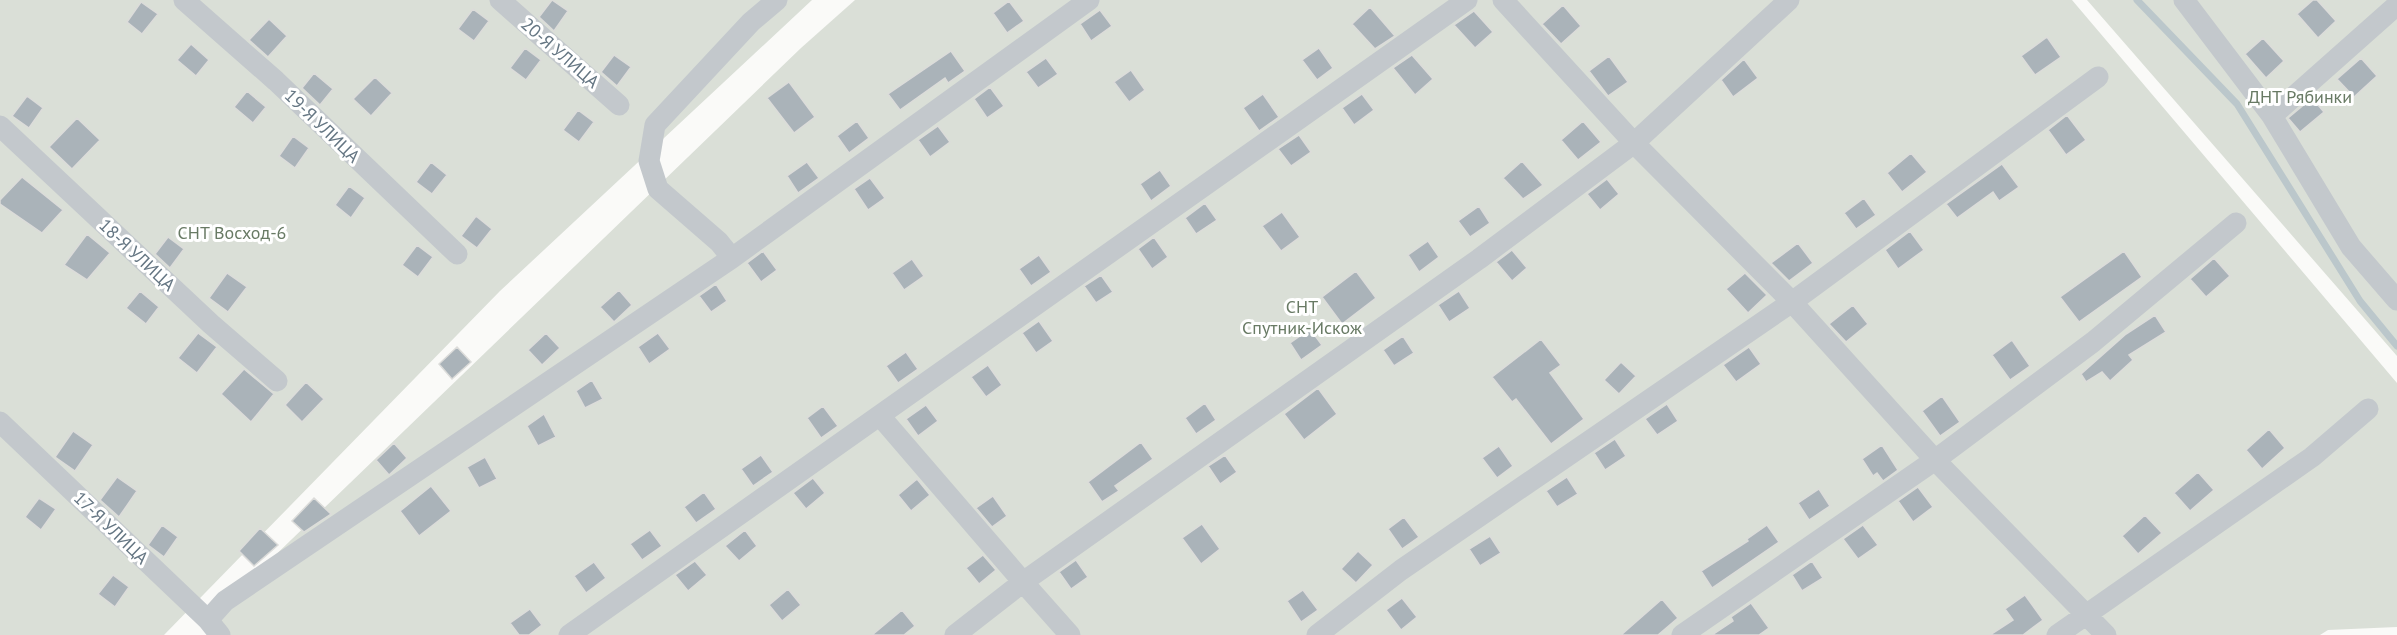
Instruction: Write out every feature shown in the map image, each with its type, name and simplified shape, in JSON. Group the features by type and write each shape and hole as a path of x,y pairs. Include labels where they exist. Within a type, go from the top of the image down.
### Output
{"street":[{"name":"19-Я УЛИЦА","path":"184,0 276,81 457,254"},
{"name":"20-Я УЛИЦА","path":"500,0 619,105"},
{"path":"732,258 719,242 658,189 649,161 655,125 751,22 777,0"},
{"path":"214,628 225,601 732,258 1089,0"},
{"path":"569,635 1467,0"},
{"path":"955,635 1023,582 1479,259 1634,143 1789,0"},
{"path":"2184,0 2272,116 2352,247 2397,300"},
{"path":"1506,1 1634,143 1792,302 1935,460 2106,635"},
{"path":"2272,116 2397,5"},
{"path":"1317,635 1401,570 1792,302 2098,77"},
{"name":"18-Я УЛИЦА","path":"0,126 211,324 277,381"},
{"path":"1682,635 1935,460 2093,342 2236,223"},
{"path":"2057,635 2312,457 2368,409"},
{"path":"880,416 1070,635"},
{"name":"17-Я УЛИЦА","path":"0,422 214,628"}],"green space":[{"name":"СНТ Восход-6","path":"0,0 812,0 500,291 164,635 0,635"},
{"name":"СНТ Спутник-Искож","path":"855,0 2072,0 2397,383 2397,627 2328,630 2320,635 217,635 208,620 801,48"},
{"name":"ДНТ Рябинки","path":"2087,0 2397,0 2397,356"}],"building":[{"path":"552,0 568,11 554,31 539,17"},
{"path":"2313,0 2317,0 2336,21 2318,38 2297,14"},
{"path":"1009,1 1024,21 1007,33 993,13"},
{"path":"141,2 158,14 142,34 127,22"},
{"path":"1563,5 1581,26 1561,44 1542,24"},
{"path":"1370,7 1395,36 1375,49 1352,24"},
{"path":"473,9 489,21 474,41 458,29"},
{"path":"1100,10 1112,26 1091,41 1080,24"},
{"path":"1474,11 1493,32 1475,48 1454,25"},
{"path":"269,19 287,36 268,57 249,40"},
{"path":"2047,37 2061,57 2035,75 2021,56"},
{"path":"2263,38 2284,61 2266,78 2245,54"},
{"path":"191,44 209,60 196,76 177,60"},
{"path":"525,48 541,60 526,80 510,68"},
{"path":"1319,48 1333,68 1317,80 1302,60"},
{"path":"951,51 965,71 948,83 945,78 900,110 888,94"},
{"path":"614,55 631,67 617,86 601,72"},
{"path":"1412,55 1433,79 1415,95 1393,68"},
{"path":"1609,56 1628,82 1608,96 1589,71"},
{"path":"1046,58 1058,74 1038,88 1026,72"},
{"path":"2361,58 2377,76 2354,97 2337,79"},
{"path":"1744,59 1758,78 1733,97 1721,80"},
{"path":"1131,70 1145,90 1129,102 1114,82"},
{"path":"314,73 333,89 320,105 302,88"},
{"path":"375,77 392,93 371,116 353,99"},
{"path":"789,82 815,117 794,133 767,98"},
{"path":"990,87 1004,106 987,118 974,99"},
{"path":"247,91 266,107 253,123 234,107"},
{"path":"1263,94 1279,117 1259,131 1243,108"},
{"path":"1362,94 1374,110 1354,125 1342,108"},
{"path":"27,96 43,108 29,128 12,116"},
{"path":"2312,98 2324,112 2300,132 2288,118"},
{"path":"578,110 594,122 579,142 563,130"},
{"path":"2067,115 2086,140 2066,155 2048,130"},
{"path":"77,118 100,140 72,169 49,147"},
{"path":"857,121 869,138 849,153 837,136"},
{"path":"1583,121 1601,142 1578,160 1561,140"},
{"path":"938,126 950,142 930,157 918,140"},
{"path":"1299,135 1311,152 1291,166 1278,149"},
{"path":"293,136 309,148 295,168 279,156"},
{"path":"1911,153 1927,172 1902,192 1887,173"},
{"path":"1522,161 1543,185 1523,199 1503,178"},
{"path":"431,162 447,175 432,194 416,182"},
{"path":"807,162 819,178 798,193 787,176"},
{"path":"2002,164 2019,187 1999,201 1993,192 1957,218 1946,204"},
{"path":"1160,170 1171,186 1151,201 1140,184"},
{"path":"22,177 63,210 42,233 0,204 0,200"},
{"path":"870,178 885,198 868,210 854,189"},
{"path":"1607,179 1619,194 1600,210 1587,194"},
{"path":"349,186 365,198 351,218 335,205"},
{"path":"1864,198 1876,215 1856,229 1844,213"},
{"path":"1205,203 1217,220 1196,234 1185,218"},
{"path":"1479,206 1490,223 1470,237 1458,221"},
{"path":"1282,212 1300,237 1281,251 1262,226"},
{"path":"476,216 492,229 477,248 461,236"},
{"path":"1910,231 1924,250 1898,269 1885,250"},
{"path":"87,234 110,253 87,280 64,265"},
{"path":"168,237 184,249 170,268 155,254"},
{"path":"1154,237 1168,257 1152,269 1138,249"},
{"path":"1428,241 1439,257 1419,272 1408,255"},
{"path":"1798,243 1813,263 1789,281 1771,263"},
{"path":"417,245 433,257 418,277 402,265"},
{"path":"1512,250 1527,268 1512,281 1496,262"},
{"path":"763,251 777,270 761,282 747,263"},
{"path":"2124,251 2142,277 2079,322 2060,297"},
{"path":"1039,255 1051,272 1031,286 1019,269"},
{"path":"2214,258 2230,276 2206,297 2190,279"},
{"path":"912,259 924,276 904,290 892,273"},
{"path":"1356,271 1376,298 1342,324 1322,297"},
{"path":"227,273 247,287 228,312 209,298"},
{"path":"1745,273 1767,295 1748,313 1726,289"},
{"path":"1101,275 1113,292 1096,303 1084,286"},
{"path":"716,284 727,301 711,312 699,296"},
{"path":"619,290 632,305 614,322 600,307"},
{"path":"140,291 159,307 146,324 126,308"},
{"path":"1459,291 1470,308 1449,322 1438,305"},
{"path":"1853,305 1868,324 1846,342 1829,324"},
{"path":"2155,315 2166,332 2129,355 2133,360 2110,381 2102,372 2086,382 2081,374 2126,334"},
{"path":"1039,321 1053,341 1036,353 1022,333"},
{"path":"1310,329 1322,345 1301,360 1290,343"},
{"path":"198,333 217,347 197,373 178,358"},
{"path":"546,333 560,348 542,365 528,350"},
{"path":"658,333 670,349 649,364 638,347"},
{"path":"1403,336 1414,353 1394,366 1383,350"},
{"path":"1541,339 1561,365 1550,373 1584,419 1551,444 1516,399 1512,402 1492,377"},
{"path":"2012,340 2030,366 2010,380 1992,355"},
{"path":"457,347 471,362 452,379 439,364"},
{"path":"1749,347 1761,364 1736,382 1723,365"},
{"path":"906,352 918,369 898,383 886,366"},
{"path":"1621,362 1636,376 1619,394 1604,380"},
{"path":"988,365 1002,385 986,397 971,377"},
{"path":"244,369 274,394 251,422 221,394"},
{"path":"592,380 603,399 585,408 576,391"},
{"path":"306,382 324,399 302,422 285,405"},
{"path":"1318,388 1337,414 1304,440 1284,414"},
{"path":"1942,396 1960,422 1940,436 1922,411"},
{"path":"1205,403 1216,420 1196,434 1185,418"},
{"path":"1667,404 1678,421 1657,435 1645,419"},
{"path":"926,405 938,421 918,436 906,419"},
{"path":"823,406 838,426 821,438 807,418"},
{"path":"544,414 556,437 538,446 527,426"},
{"path":"2269,429 2285,448 2262,469 2246,450"},
{"path":"73,431 93,445 75,471 55,457"},
{"path":"1615,439 1626,456 1605,470 1594,453"},
{"path":"1141,442 1153,459 1115,486 1119,491 1102,502 1088,482"},
{"path":"394,443 407,458 389,475 376,460"},
{"path":"1882,445 1898,470 1883,481 1877,473 1873,476 1862,459"},
{"path":"1499,446 1513,466 1497,478 1482,458"},
{"path":"761,455 773,472 753,486 741,469"},
{"path":"1225,455 1237,472 1220,484 1208,466"},
{"path":"485,457 497,479 479,488 467,467"},
{"path":"2198,472 2214,490 2190,511 2174,493"},
{"path":"117,477 137,491 119,517 100,500"},
{"path":"1567,477 1578,494 1557,507 1546,491"},
{"path":"813,478 825,493 806,509 793,493"},
{"path":"917,479 930,495 911,511 898,495"},
{"path":"431,486 451,511 419,536 400,511"},
{"path":"1918,487 1933,507 1913,522 1898,501"},
{"path":"1819,489 1830,506 1809,520 1798,503"},
{"path":"704,492 716,509 696,523 684,507"},
{"path":"993,496 1007,516 992,527 976,508"},
{"path":"39,498 56,509 41,530 25,517"},
{"path":"314,498 331,514 304,532 292,521"},
{"path":"2145,515 2162,533 2138,554 2122,536"},
{"path":"1404,517 1419,537 1402,549 1388,529"},
{"path":"1202,524 1220,549 1201,564 1182,538"},
{"path":"162,525 178,537 164,557 148,545"},
{"path":"1767,525 1779,542 1712,588 1701,571 1748,541 1747,539"},
{"path":"1863,525 1878,545 1858,559 1843,539"},
{"path":"260,528 278,545 254,566 239,551"},
{"path":"650,530 662,546 642,560 630,544"},
{"path":"745,530 757,546 739,561 725,546"},
{"path":"1490,536 1501,553 1480,566 1469,549"},
{"path":"1358,551 1373,565 1356,583 1341,569"},
{"path":"983,555 996,570 979,584 966,568"},
{"path":"1076,560 1088,577 1071,589 1059,572"},
{"path":"695,561 707,575 688,591 675,575"},
{"path":"1812,561 1823,578 1802,591 1792,575"},
{"path":"594,562 606,578 586,593 574,576"},
{"path":"113,575 129,587 115,607 98,594"},
{"path":"788,589 801,605 782,621 769,605"},
{"path":"1303,590 1318,610 1301,622 1287,601"},
{"path":"2025,595 2043,620 2023,635 1990,635 2013,620 2005,609"},
{"path":"1402,598 1417,617 1401,630 1386,610"},
{"path":"1662,599 1678,618 1658,635 1621,635"},
{"path":"1751,603 1769,628 1759,635 1712,635 1733,621 1731,617"},
{"path":"530,609 542,625 529,635 519,635 510,623"},
{"path":"902,610 915,626 904,635 872,635"}],"waterway":[{"path":"2137,0 2237,104 2360,301 2397,346"}]}
